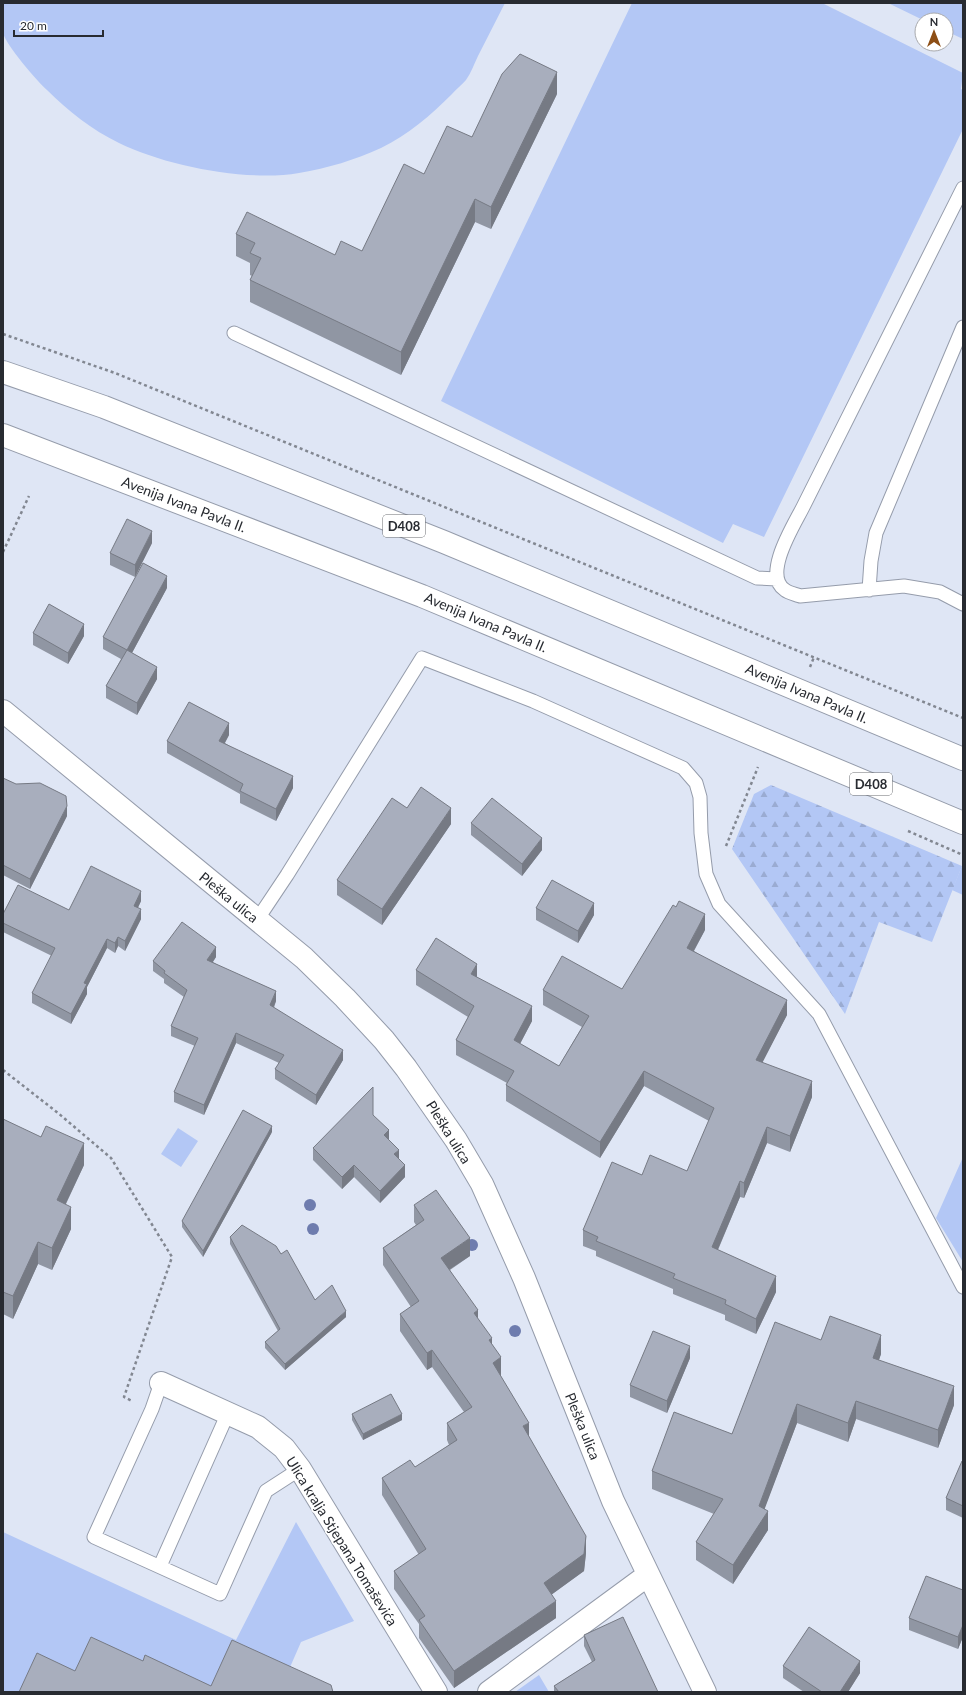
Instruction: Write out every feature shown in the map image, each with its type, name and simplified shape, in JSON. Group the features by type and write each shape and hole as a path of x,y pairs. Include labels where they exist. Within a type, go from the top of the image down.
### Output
{"main road":[{"name":"Avenija Ivana Pavla II.","path":"3,372 104,407 444,542 963,758"},
{"name":"Avenija Ivana Pavla II.","path":"3,435 422,596 963,823"},
{"name":"Pleška ulica","path":"3,711 304,958 345,998 384,1040 424,1092 456,1140 482,1184 524,1278 614,1501 705,1692"},
{"name":"Ulica kralja Stjepana Tomaševića","path":"161,1384 258,1427 284,1448 300,1469 436,1692"},
{"path":"489,1692 648,1575"}],"lane":[{"path":"963,188 782,550 776,570 777,579 784,590 800,596 904,586 940,592 963,604"},
{"path":"869,590 871,561 876,533 963,327"},
{"path":"234,333 757,578 777,579"},
{"path":"257,920 292,868 422,658 533,701 683,768 696,783 700,797 701,834 706,874 719,904 819,1014 963,1286"},
{"path":"161,1384 152,1409 94,1537 220,1594 266,1491 300,1469"},
{"path":"160,1566 228,1413"}],"path":[{"path":"3,334 115,373 963,718"},
{"path":"3,552 29,496"},
{"path":"726,848 758,767"},
{"path":"3,1070 58,1113 111,1158 172,1257 124,1397"}],"green space":[{"path":"3,3 505,3 466,80 436,109 410,131 381,148 320,169 278,175 256,175 232,174 207,170 160,159 119,143 81,120 42,85 22,63 5,39 2,29"},
{"path":"632,3 822,3 914,49 914,52 921,52 963,73 961,89 963,90 963,129 764,537 733,524 723,543 441,401"},
{"path":"888,3 963,3 963,39 954,35 954,12 914,12 914,16"},
{"path":"771,785 962,866 932,942 879,922 845,1014 732,849 754,794"},
{"path":"962,866 963,867 963,895 952,890"},
{"path":"178,1128 198,1141 181,1167 161,1154"},
{"path":"963,1157 963,1262 936,1218"},
{"path":"296,1522 354,1621 301,1642 284,1681 216,1692 75,1688 27,1692 3,1692 3,1532 236,1640"},
{"path":"539,1675 549,1692 515,1692"}],"building":[{"path":"520,54 557,72 491,207 475,199 401,352 250,280 261,258 250,253 255,243 236,234 247,212 335,255 341,241 362,251 404,164 424,174 447,126 472,137 502,74"},
{"path":"127,519 152,531 135,565 110,553"},
{"path":"143,563 167,576 127,650 103,637"},
{"path":"49,604 84,624 68,653 33,633"},
{"path":"127,650 157,667 137,703 106,686"},
{"path":"189,702 229,723 219,741 293,776 276,809 240,791 243,784 167,741"},
{"path":"3,778 16,784 40,783 66,796 67,806 30,879 3,865"},
{"path":"421,787 451,808 382,909 337,880 392,798 407,808"},
{"path":"492,798 542,838 522,864 471,823"},
{"path":"91,866 141,891 134,906 141,909 125,941 118,937 115,943 107,939 84,983 87,984 71,1014 32,993 55,948 3,923 3,914 18,885 69,910"},
{"path":"552,880 594,903 578,931 536,908"},
{"path":"679,901 705,914 687,948 787,1000 756,1060 812,1081 790,1136 767,1127 744,1183 740,1181 712,1247 776,1276 756,1319 725,1304 726,1300 673,1278 675,1274 596,1241 598,1237 583,1230 612,1162 642,1175 650,1155 687,1171 714,1108 644,1071 600,1142 506,1085 514,1071 456,1040 474,1006 416,970 436,938 477,964 471,974 532,1006 514,1040 559,1066 589,1016 543,990 562,956 622,989 673,905 676,907"},
{"path":"182,922 216,947 207,960 276,991 270,1005 343,1050 316,1095 275,1069 284,1055 236,1033 204,1105 174,1092 198,1038 171,1026 187,990 164,973 165,971 153,961"},
{"path":"373,1087 373,1115 389,1130 384,1135 399,1150 394,1154 405,1165 380,1191 354,1165 342,1177 313,1148"},
{"path":"243,1110 272,1126 203,1251 182,1221"},
{"path":"3,1119 41,1137 46,1126 84,1143 57,1200 71,1207 52,1248 38,1242 13,1296 3,1292"},
{"path":"436,1190 470,1238 441,1258 478,1310 474,1313 492,1338 489,1340 501,1357 493,1363 529,1423 523,1426 586,1536 584,1554 544,1583 556,1601 454,1671 419,1620 425,1616 394,1571 426,1549 382,1478 410,1460 415,1467 457,1440 447,1423 472,1407 432,1350 427,1353 400,1314 419,1301 383,1248 424,1220 414,1205"},
{"path":"242,1225 276,1246 281,1254 287,1250 315,1300 332,1285 346,1311 285,1364 265,1342 280,1329 230,1237"},
{"path":"830,1316 881,1335 873,1358 954,1386 938,1430 856,1401 848,1423 797,1404 759,1506 768,1511 733,1565 696,1542 723,1499 652,1471 674,1412 732,1434 775,1322 821,1340"},
{"path":"653,1331 690,1346 667,1401 630,1385"},
{"path":"391,1394 402,1414 363,1434 352,1414"},
{"path":"963,1461 963,1506 946,1498"},
{"path":"926,1576 963,1590 963,1625 958,1637 909,1618"},
{"path":"623,1617 658,1692 559,1692 554,1686 595,1660 584,1635"},
{"path":"809,1627 860,1661 840,1692 822,1692 783,1666"},
{"path":"91,1637 143,1661 145,1655 211,1686 232,1640 331,1685 333,1692 19,1692 37,1653 75,1671"}]}
